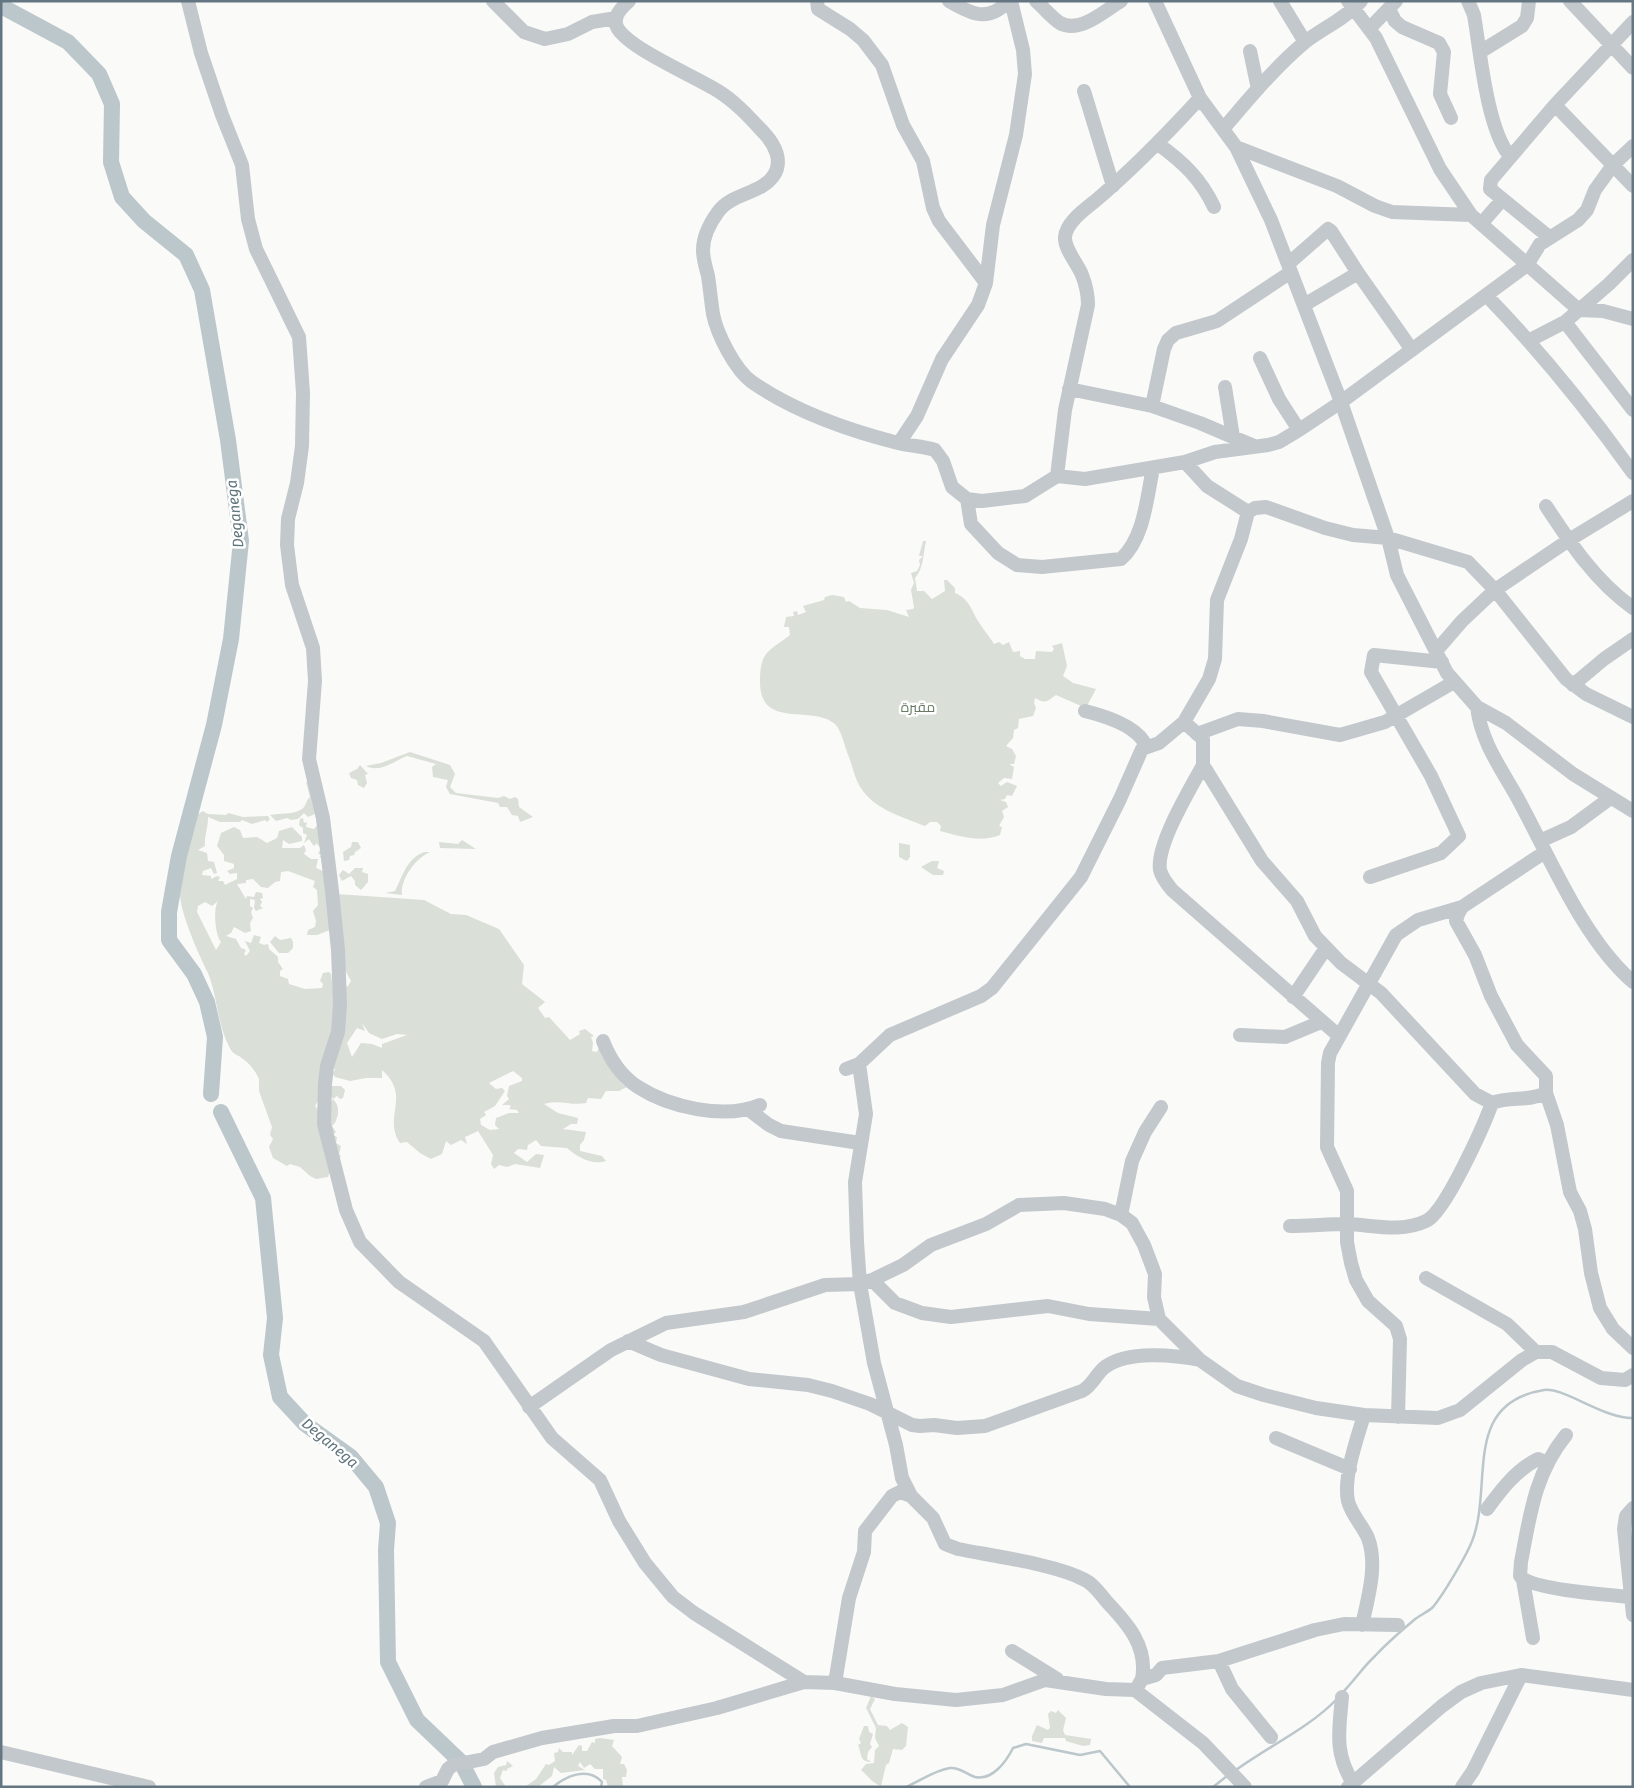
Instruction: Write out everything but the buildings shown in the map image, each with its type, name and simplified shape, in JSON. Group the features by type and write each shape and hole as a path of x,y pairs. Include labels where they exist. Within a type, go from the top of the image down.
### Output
{"street":[{"path":"188,1 201,53 222,115 242,165 248,219 256,249 299,337 303,393 302,446 298,482 288,519 287,545 292,585 314,648 315,681 309,759 323,818 338,950 340,1004 338,1032 327,1066 324,1124 338,1186 360,1242 399,1282 484,1341 552,1438 600,1480 619,1521 645,1563 673,1597 694,1613 804,1682"},
{"path":"493,1 524,32 545,39 568,34 592,22 616,18"},
{"path":"629,1 619,10 616,18 617,28 649,53 719,91 735,103 767,136 777,150 778,160 774,174 767,183 731,200 719,210 704,237 703,252 713,314 732,358 749,380 786,402 828,422 899,443 926,447 940,455 952,487 967,499 982,501 1025,496 1057,476 1085,479 1185,462 1215,452 1280,442 1341,402 1527,265 1533,253 1549,237 1578,220 1587,210 1595,190 1613,166 1633,146"},
{"path":"817,1 818,9 850,29 863,40 882,65 903,125 923,161 933,208 939,221 986,283"},
{"path":"899,443 917,416 942,360 978,305 986,283 993,225 1016,135 1025,74 1023,50 1009,1 996,13 986,15 977,14 949,1"},
{"path":"1036,1 1059,22 1070,26 1082,25 1121,1"},
{"path":"1280,1 1305,42"},
{"path":"1468,1 1474,15 1489,106 1504,149 1510,156"},
{"path":"1480,52 1522,26 1527,18 1529,1"},
{"path":"1570,1 1633,68"},
{"path":"1157,2 1200,98 1236,147 1271,220 1341,402 1388,538 1397,575 1454,682 1477,707 1506,724 1609,799 1633,811"},
{"path":"1223,129 1258,89 1305,42 1354,4 1385,54 1440,169 1476,219 1580,310 1603,311 1633,319"},
{"path":"1369,29 1392,5"},
{"path":"1392,5 1395,21 1439,43 1444,52 1440,94 1451,118"},
{"path":"1549,237 1502,200 1490,189 1490,185 1510,156 1515,153 1555,105 1633,22"},
{"path":"1250,51 1258,89"},
{"path":"1084,90 1112,186"},
{"path":"1057,476 1069,389 1088,305 1088,293 1065,237 1068,229 1080,214 1158,144 1200,98"},
{"path":"1555,105 1633,186"},
{"path":"1158,144 1196,176 1205,188 1214,207"},
{"path":"1236,147 1337,186 1375,206 1392,212 1476,219 1502,200"},
{"path":"1152,406 1164,349 1168,340 1176,333 1216,320 1289,268 1328,230 1331,231 1412,350"},
{"path":"1530,340 1565,322 1633,260"},
{"path":"1304,305 1358,273"},
{"path":"1486,295 1530,340 1598,424 1633,473"},
{"path":"1565,322 1633,410"},
{"path":"1260,358 1279,399 1300,430"},
{"path":"1225,388 1233,437"},
{"path":"1069,389 1152,406 1254,446"},
{"path":"1185,462 1207,486 1248,512"},
{"path":"967,499 971,524 998,553 1017,564 1042,567 1120,560 1133,544 1140,527 1154,468"},
{"path":"1439,656 1462,622 1495,590 1569,540 1633,501"},
{"path":"1546,506 1581,558 1609,590 1633,608"},
{"path":"910,1496 901,1475 896,1445 874,1363 866,1282 855,1204 860,1143 866,1114 853,1066 890,1035 981,996 992,988 1081,877 1120,799 1139,755 1146,746 1159,743 1184,722 1209,679 1213,666 1217,600 1241,540 1248,512 1255,508 1266,507 1324,528 1353,535 1388,538 1468,562 1495,590 1566,679 1586,694 1633,717"},
{"path":"1574,684 1604,659 1633,639"},
{"path":"1370,877 1441,853 1459,836 1446,805 1398,715 1371,672 1374,655 1439,656"},
{"path":"1197,734 1238,719 1263,721 1340,735 1373,726 1398,715 1454,682"},
{"path":"1477,707 1479,724 1491,754 1590,929 1623,973 1633,982"},
{"path":"1085,711 1135,732 1143,739 1146,746"},
{"path":"1184,722 1204,742 1203,765 1171,828 1160,860 1160,870 1172,890 1321,1022 1340,1036"},
{"path":"1203,765 1262,861 1297,901 1315,936 1341,963 1381,993 1475,1094 1492,1103 1500,1100 1526,1100 1546,1093"},
{"path":"1609,799 1543,846 1462,908 1456,921 1475,955 1491,996 1517,1045 1546,1076 1546,1093 1557,1125 1570,1192 1580,1211 1586,1229 1591,1273 1600,1308 1613,1329 1633,1348"},
{"path":"1398,1417 1400,1339 1396,1326 1368,1302 1356,1280 1347,1242 1346,1191 1327,1147 1328,1063 1340,1036 1396,935 1418,920 1462,908"},
{"path":"1293,997 1326,948"},
{"path":"1240,1035 1285,1037 1321,1022"},
{"path":"603,1041 609,1056 624,1074 636,1086 651,1094 678,1104 722,1112 754,1107 769,1125 781,1131 860,1143"},
{"path":"1290,1226 1346,1224 1396,1228 1426,1222 1437,1214 1482,1131 1492,1103"},
{"path":"1121,1215 1132,1161 1145,1132 1161,1107"},
{"path":"529,1407 628,1341 666,1323 744,1312 825,1285 866,1282 903,1265 931,1245 986,1224 1019,1205 1064,1203 1105,1209 1121,1215 1132,1222 1144,1245 1155,1274 1154,1297 1159,1319 1200,1360 1237,1386 1264,1395 1316,1408 1364,1415 1438,1418 1460,1410 1522,1360 1536,1352 1552,1352 1601,1378 1625,1380 1633,1375"},
{"path":"1426,1278 1506,1324 1536,1352"},
{"path":"866,1282 895,1303 922,1313 951,1317 1048,1306 1089,1314 1159,1319"},
{"path":"628,1341 661,1355 749,1380 808,1385 832,1391 870,1404 887,1414 920,1426 934,1425 957,1428 985,1426 1088,1388 1100,1372 1113,1363 1147,1356 1176,1356 1200,1360"},
{"path":"1362,1625 1369,1594 1371,1558 1369,1539 1347,1499 1350,1469 1364,1415"},
{"path":"1534,1638 1523,1580 1519,1571 1536,1490 1547,1462 1566,1435"},
{"path":"1276,1438 1350,1469"},
{"path":"1487,1509 1506,1484 1530,1463 1538,1459 1547,1462"},
{"path":"835,1683 849,1598 864,1552 865,1532 892,1496 901,1475"},
{"path":"892,1496 900,1492 910,1496 932,1517 940,1538 950,1547 1033,1565 1085,1580 1095,1587 1122,1617 1135,1635 1143,1658 1139,1684"},
{"path":"1633,1508 1626,1516 1624,1529 1633,1615"},
{"path":"1523,1580 1581,1592 1631,1597"},
{"path":"1143,1658 1153,1666 1162,1668 1219,1661 1315,1630 1344,1624 1398,1625"},
{"path":"1012,1651 1047,1675 1062,1682"},
{"path":"1219,1661 1232,1689 1271,1737"},
{"path":"426,1787 442,1780 448,1769 453,1765 484,1759 508,1747 542,1738 614,1726 646,1724 717,1708 804,1682 835,1683 895,1694 956,1700 1003,1696 1045,1680 1106,1689 1139,1684 1156,1675 1162,1668"},
{"path":"1342,1697 1338,1750 1350,1785 1461,1692 1498,1678 1521,1675 1633,1690"},
{"path":"1462,1787 1477,1763 1521,1675"},
{"path":"1139,1684 1203,1743 1245,1787"},
{"path":"1,1752 149,1787"}],"green space":[{"name":"مقبرة","path":"923,541 926,541 923,561 915,578 917,591 924,591 932,599 945,591 944,580 947,580 955,588 955,593 968,602 994,644 999,642 1003,645 1009,642 1013,652 1020,651 1020,656 1025,659 1035,659 1036,651 1052,652 1054,649 1052,646 1062,643 1067,666 1063,676 1073,683 1096,689 1087,706 1081,706 1056,695 1045,701 1035,698 1036,708 1033,716 1019,719 1018,728 1014,730 1013,738 1006,746 1012,749 1016,756 1014,764 1009,764 1014,767 1012,779 1004,778 998,783 1001,786 1007,782 1017,786 1012,796 1007,795 1005,799 1000,800 1006,802 1008,807 1002,811 1004,817 999,826 1002,827 1000,835 992,837 977,839 955,835 940,831 941,826 937,822 930,822 925,826 886,810 869,798 862,790 857,781 842,737 835,724 825,718 778,711 769,706 762,697 760,672 764,658 771,649 790,635 789,627 784,627 786,617 794,616 793,612 797,611 798,615 806,612 803,606 824,600 825,597 832,595 844,597 846,602 849,601 860,608 887,610 909,617 906,610 913,609 914,607 911,590 914,583 911,573 917,571 920,565 919,560 923,556 919,556"},
{"path":"410,752 450,765 455,774 450,787 456,793 498,798 504,796 510,799 515,797 518,799 519,807 533,817 520,822 518,816 512,815 507,807 500,807 498,803 450,794 446,787 448,780 433,777 432,767 436,764 407,756 387,766 372,768 366,766 381,763"},
{"path":"360,765 368,774 365,775 367,783 364,788 358,785 357,780 351,778 349,773"},
{"path":"309,781 320,818 330,930 317,935 307,935 308,930 315,927 316,921 313,911 318,905 317,890 313,887 315,881 288,871 281,872 280,881 275,882 268,888 261,887 253,879 246,880 246,883 237,884 246,899 247,896 254,897 256,892 262,893 263,898 260,899 262,902 260,906 263,908 256,911 254,908 255,900 250,899 250,906 253,908 251,912 253,918 250,923 251,931 245,933 234,927 231,933 226,936 236,939 241,948 246,950 244,954 246,956 250,951 245,941 251,943 254,935 261,937 259,943 268,944 269,949 278,957 278,962 283,969 280,971 280,976 288,979 289,984 305,989 322,988 323,984 320,981 323,973 329,972 331,974 336,1012 318,1101 315,1106 319,1111 330,1171 328,1177 316,1179 300,1167 290,1164 287,1166 273,1158 269,1147 273,1139 270,1135 272,1127 259,1091 259,1079 248,1063 232,1052 226,1041 208,973 187,924 180,895 186,837 195,817 203,811 208,814 226,815 228,813 243,817 268,816 270,819 267,822 265,820 252,824 242,820 240,822 220,822 208,817 205,846 198,850 207,853 208,861 214,862 217,873 214,874 211,868 203,871 202,875 211,876 211,879 217,876 220,877 218,881 223,881 225,885 237,879 237,873 230,874 227,871 234,868 234,864 224,861 224,855 217,846 221,833 234,827 240,830 243,838 257,837 267,843 277,838 279,831 292,827 302,837 302,841 289,844 283,840 282,848 300,848 304,845 306,850 304,854 311,859 318,859 316,868 323,871 323,858 319,857 323,855 318,854 321,848 316,843 315,846 313,845 309,839 304,843 307,835 303,833 303,828 299,825 300,819 303,818 304,823 307,822 306,827 314,829 317,825 315,814 308,817 304,813 298,819 291,820 287,818 276,821 270,815 293,813 301,810 310,797 306,782","holes":["218,901 216,905 216,928 221,942 216,950 197,912 198,906 205,902 212,906"]},
{"path":"462,840 476,849 440,848 439,842 458,844"},
{"path":"352,842 358,842 361,848 354,855 350,856 349,860 344,861 343,852 351,847"},
{"path":"899,843 910,845 910,857 907,861 899,857"},
{"path":"424,852 430,852 414,864 406,876 402,895 385,893 395,891 409,863"},
{"path":"932,861 939,861 937,868 944,871 943,875 933,875 921,867"},
{"path":"355,868 363,868 362,872 368,874 368,882 361,890 355,885 355,881 351,876 342,881 339,875 343,870 349,874"},
{"path":"337,894 424,900 451,914 466,915 499,929 524,965 522,984 545,1002 538,1008 545,1018 549,1017 570,1040 580,1034 579,1031 585,1029 594,1036 591,1037 593,1043 592,1051 597,1052 599,1047 602,1056 621,1079 621,1083 627,1087 619,1091 606,1091 601,1099 588,1098 586,1103 554,1102 544,1104 558,1113 578,1118 577,1124 571,1124 563,1129 586,1132 584,1140 580,1145 580,1151 602,1156 606,1161 590,1161 567,1148 541,1146 536,1140 528,1145 527,1150 518,1149 514,1153 527,1162 536,1154 544,1155 540,1168 515,1164 507,1167 499,1165 494,1169 491,1164 493,1155 478,1131 465,1137 467,1144 461,1140 451,1145 446,1141 442,1154 431,1159 407,1142 400,1143 395,1133 394,1124 395,1089 391,1080 382,1070 382,1078 350,1081 335,1077 332,1073 335,1070 333,1068 345,987 351,981 345,970","holes":["362,1023 369,1033 382,1039 397,1034 407,1035 382,1044 382,1048 372,1044 361,1043 352,1057 347,1043 357,1028 365,1031","513,1071 522,1078 522,1081 509,1086 507,1096 509,1099 502,1105 509,1105 511,1106 509,1109 517,1110 519,1113 509,1113 496,1118 495,1125 499,1129 490,1130 481,1125 480,1119 486,1115 484,1112 495,1106 505,1091 502,1088 496,1089 489,1083"]},
{"path":"275,936 280,940 291,938 293,948 288,953 279,953 270,942"},
{"path":"332,1086 341,1086 345,1090 343,1098 340,1099 337,1096 333,1099 330,1095"},
{"path":"333,1099 338,1108 335,1123 332,1126 336,1132 333,1135 337,1137 336,1143 341,1146 339,1154 341,1157 338,1159 327,1109"},
{"path":"871,1696 875,1699 870,1709 878,1725 887,1726 890,1730 902,1723 908,1727 906,1746 902,1750 893,1749 889,1763 886,1765 881,1786 861,1770 866,1764 874,1763 875,1750 879,1746 875,1738 876,1728 866,1708"},
{"path":"1058,1710 1066,1718 1063,1730 1065,1735 1091,1739 1090,1745 1083,1746 1066,1741 1065,1738 1044,1738 1042,1743 1032,1741 1037,1725 1048,1730 1050,1728 1048,1714 1051,1711 1056,1713"},
{"path":"864,1726 868,1726 869,1732 873,1734 870,1744 872,1747 868,1752 867,1759 871,1762 863,1759 858,1745 861,1743 859,1739"},
{"path":"595,1739 614,1740 612,1746 622,1757 620,1764 624,1764 627,1770 626,1777 622,1777 623,1787 608,1787 606,1780 603,1779 603,1769 595,1769 590,1764 584,1768 580,1762 578,1766 585,1770 561,1773 554,1767 552,1776 539,1786 525,1787 536,1779 546,1764 549,1765 555,1761 554,1753 558,1752 559,1748 563,1752 572,1752 572,1755 579,1745 582,1746 582,1751 587,1751 592,1742 595,1743"},
{"path":"507,1761 513,1766 507,1769 507,1771 503,1770 500,1778 506,1787 496,1787 494,1773 498,1767 506,1765"}],"waterway":[{"name":"Deganega","path":"1,6 68,42 99,74 112,104 111,162 122,197 144,221 186,255 202,290 228,440 241,541 231,639 214,725 179,856 169,912 169,940 194,974 207,1002 215,1037 211,1094"},
{"name":"Deganega","path":"221,1112 263,1198 275,1318 271,1355 280,1397 305,1424 351,1457 376,1487 388,1523 386,1550 388,1662 417,1720 461,1762 474,1787"},
{"path":"1342,1693 1389,1642 1414,1620 1433,1607 1463,1560 1477,1524 1485,1452 1490,1431 1500,1412 1517,1398 1544,1390 1552,1390 1610,1414 1633,1418"},
{"path":"1236,1770 1314,1719 1337,1699"},
{"path":"906,1787 933,1773 950,1768 960,1770 975,1777 988,1776 1003,1764 1013,1748 1026,1744 1080,1755 1100,1751 1130,1787"},
{"path":"553,1787 565,1779 578,1774 596,1777 602,1782 601,1787"},
{"path":"1213,1787 1227,1776"}]}
